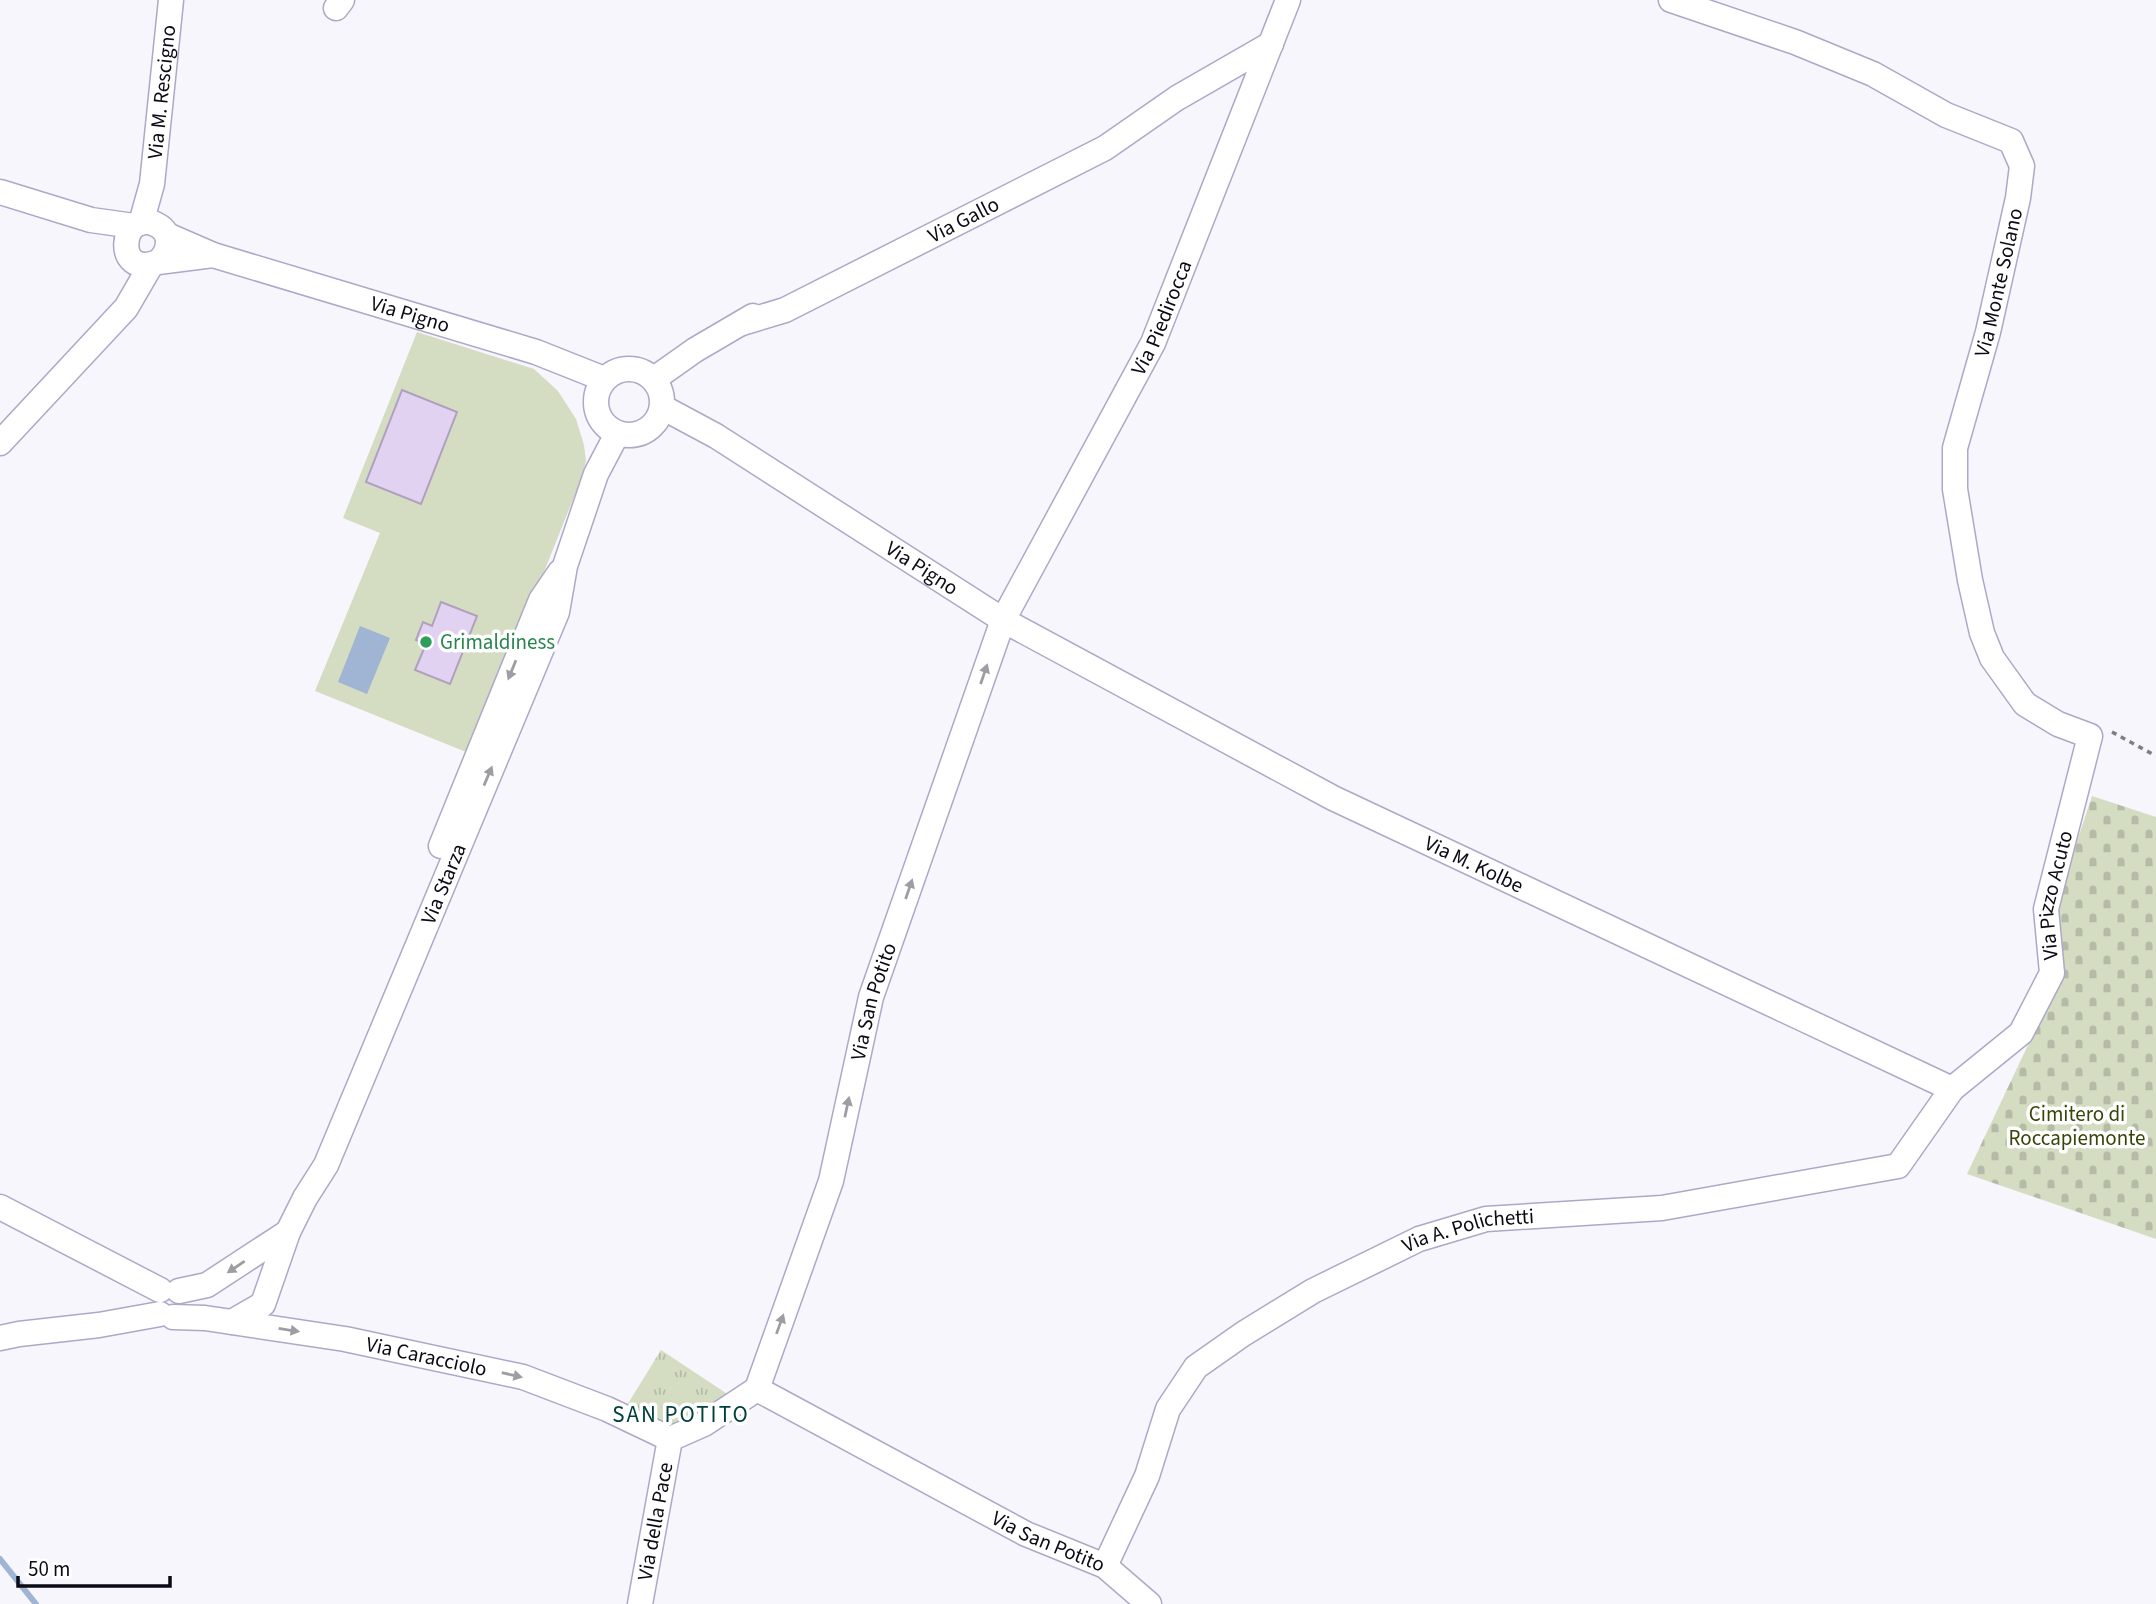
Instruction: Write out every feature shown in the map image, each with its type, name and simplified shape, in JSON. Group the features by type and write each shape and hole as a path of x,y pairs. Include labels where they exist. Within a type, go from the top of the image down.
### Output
{"street":[{"name":"Via M. Rescigno","path":"126,308 152,184 171,0"},
{"name":"Via Piedirocca","path":"1003,620 1153,343 1288,0"},
{"name":"Via Monte Solano","path":"1671,0 1795,42 1873,74 1946,115 2011,141 2022,166 2018,198 1988,332 1955,448 1955,489 1970,580 1982,633 1992,658 2025,704 2058,724 2090,736"},
{"name":"Via Gallo","path":"654,379 695,350 778,299 1099,132 1177,98 1270,44"},
{"name":"Via Pigno","path":"0,192 536,352 604,379"},
{"path":"0,443 126,308 155,264 165,256 168,247 143,235 135,262 155,264"},
{"name":"Via Pigno","path":"155,264 213,255"},
{"path":"623,368 643,371 654,379 662,396 662,407 650,428 640,434 625,435 606,426 598,415 595,400 604,379 623,368"},
{"name":"Via Pigno","path":"662,407 716,436 1003,620"},
{"name":"Via Starza","path":"232,1322 263,1304 288,1232 305,1198 316,1157 541,600 565,566 596,474 617,433"},
{"name":"Via M. Kolbe","path":"1003,620 1333,798 1952,1089"},
{"name":"Via San Potito","path":"1003,620 872,997 831,1181 757,1389 1026,1534 1105,1566 1149,1604"},
{"name":"Via Pizzo Acuto","path":"1952,1089 2021,1033 2052,972 2046,909 2090,736"},
{"name":"Via A. Polichetti","path":"1105,1566 1147,1476 1168,1409 1196,1367 1312,1291 1419,1239 1486,1219 1662,1209 1898,1166 1952,1089"},
{"path":"0,1207 168,1303"},
{"path":"0,1338 99,1325 168,1303 207,1285 288,1232"},
{"name":"Via Caracciolo","path":"168,1303 232,1322 345,1339 523,1377 607,1409 670,1439"},
{"path":"670,1439 704,1424 757,1389"},
{"name":"Via della Pace","path":"640,1604 670,1439"}],"path":[{"path":"2090,736 2111,732 2156,756"}],"green space":[{"path":"417,332 534,369 558,391 576,419 584,445 586,461 582,477 471,754 315,691 380,533 343,518"},
{"name":"Cimitero di Roccapiemonte","path":"2092,796 2156,817 2156,1239 1967,1174 2061,975 2055,908"},
{"path":"661,1350 738,1401 670,1439 621,1415"}],"water":[{"path":"360,626 390,638 367,694 338,682"}],"building":[{"path":"402,390 457,412 421,504 366,482"},
{"path":"441,602 477,616 450,684 415,670 426,644 416,640 423,622 432,626"}],"waterway":[{"path":"0,1559 36,1604"}],"place":[{"name":"Grimaldiness","path":"426,642"}],"district":[{"name":"SAN POTITO","path":"681,1414"}]}
